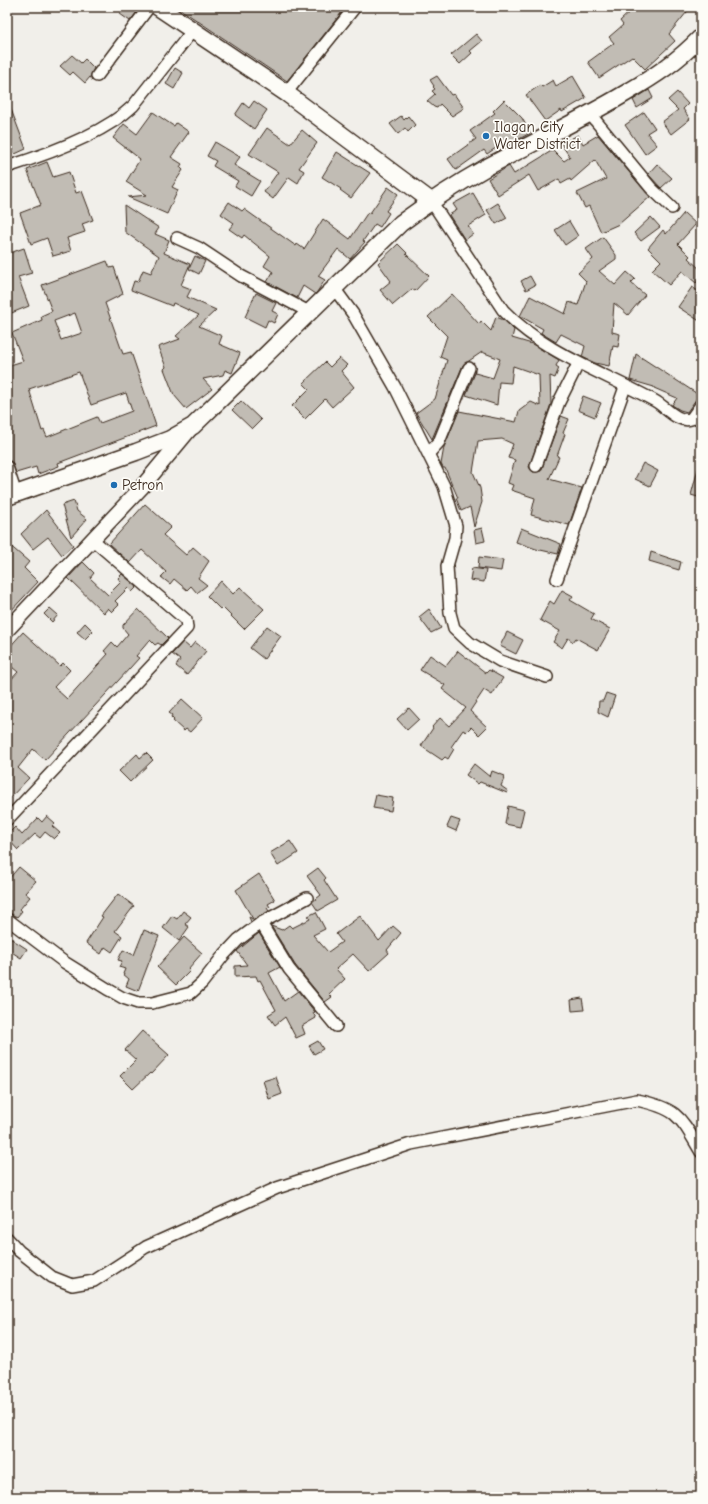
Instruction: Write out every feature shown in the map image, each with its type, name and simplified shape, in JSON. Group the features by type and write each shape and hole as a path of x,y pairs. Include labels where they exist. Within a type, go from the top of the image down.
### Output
{"main road":[{"path":"158,7 286,93 431,201"},
{"path":"12,496 170,439 193,426 401,223 431,201 486,168 590,114 661,72 680,58 701,37"}],"street":[{"path":"97,76 149,7"},
{"path":"286,93 355,7"},
{"path":"7,167 36,158 111,124 123,116 133,106 193,30"},
{"path":"590,114 651,188 672,208"},
{"path":"431,201 503,310 514,321 549,346 578,364 656,401 682,419 692,419 701,405"},
{"path":"177,238 199,248 241,276 309,312"},
{"path":"334,288 353,314 395,387 444,486 456,526 455,538 447,566 450,613 454,628 470,642 500,661 547,677"},
{"path":"536,466 559,402 578,364"},
{"path":"429,453 440,442 469,368"},
{"path":"557,579 625,387"},
{"path":"7,630 141,488 193,426"},
{"path":"7,467 12,496"},
{"path":"7,820 187,628 186,620 93,540"},
{"path":"7,919 64,962 109,990 123,998 138,1003 152,1003 191,993 202,983 223,956 238,940 261,923 307,898"},
{"path":"261,923 289,970 336,1026"},
{"path":"7,1238 19,1251 52,1277 72,1285 94,1281 146,1247 277,1188 410,1144 637,1100 657,1104 680,1118 701,1152"}],"building":[{"path":"125,7 130,7 137,12 130,21 120,14"},
{"path":"177,7 346,7 287,81"},
{"path":"635,7 691,7 669,34 675,41 645,69 632,56 599,78 588,62 614,43 609,37 623,25 620,21"},
{"path":"476,34 482,41 470,51 472,53 460,64 451,55"},
{"path":"72,55 81,63 85,59 94,68 90,77 85,83 73,72 70,75 60,66"},
{"path":"175,68 183,73 174,89 166,84"},
{"path":"437,76 451,95 454,94 464,108 452,116 440,104 437,108 427,101 435,94 432,91 435,89 430,80"},
{"path":"573,76 586,98 562,112 561,110 545,121 526,95 540,85 542,87 553,80 556,86"},
{"path":"649,90 653,98 637,108 633,100"},
{"path":"677,92 688,104 683,109 690,119 671,134 662,122 678,110 668,100"},
{"path":"504,100 522,118 530,133 505,147 503,143 487,154 484,150 456,170 448,159 476,139 470,131 495,113 493,111"},
{"path":"254,101 267,110 254,129 235,115 243,103 249,108"},
{"path":"7,104 9,104 26,149 15,154 7,139"},
{"path":"153,112 172,125 174,126 176,123 189,132 171,157 182,164 180,167 183,170 172,187 178,190 167,214 128,197 147,195 126,182 140,159 113,138 124,124 137,134"},
{"path":"644,112 655,128 647,133 657,145 645,154 625,125"},
{"path":"401,116 404,120 408,116 415,125 408,132 405,128 398,134 390,124"},
{"path":"267,128 290,144 302,130 317,143 299,168 304,171 298,183 289,177 273,199 264,192 278,172 249,154"},
{"path":"578,135 583,144 598,135 650,197 619,224 601,232 589,206 585,208 577,193 606,179 595,160 571,181 570,179 561,184 559,179 538,191 529,175 498,195 488,179 509,166 514,174 553,150 564,161 570,157 561,144"},
{"path":"215,142 240,157 234,165 260,181 251,196 235,186 238,181 213,166 216,161 207,156"},
{"path":"337,152 370,173 351,198 340,190 341,189 322,177"},
{"path":"47,162 53,177 69,172 76,193 82,191 93,220 82,224 85,232 67,238 71,251 53,256 47,238 31,244 20,213 41,205 27,170"},
{"path":"657,164 672,178 661,188 648,174"},
{"path":"388,187 398,194 386,211 389,213 380,227 375,224 363,241 365,242 350,259 338,249 318,276 325,280 317,292 315,294 303,286 297,298 267,282 273,272 264,266 270,256 244,235 242,238 229,229 234,223 221,214 229,202 242,211 244,209 296,246 297,244 304,249 323,219 350,239 368,212 370,213"},
{"path":"473,193 486,215 468,226 473,234 465,240 449,215 457,210 453,204"},
{"path":"498,203 507,218 496,224 487,210"},
{"path":"124,205 159,228 155,234 169,240 164,253 190,264 181,285 191,289 187,297 216,310 199,326 222,336 219,344 240,353 232,373 225,370 223,375 203,379 212,389 186,409 174,395 164,369 166,367 158,347 180,339 176,336 199,315 173,303 172,306 131,290 134,281 138,282 143,270 151,273 159,256 125,232"},
{"path":"684,213 696,224 678,244 690,256 688,258 701,270 701,277 696,283 682,271 669,285 652,270 661,261 648,248 663,230 666,234"},
{"path":"651,217 660,227 641,241 634,233"},
{"path":"569,221 578,236 565,245 555,230"},
{"path":"603,237 616,255 616,259 599,271 615,285 627,272 635,279 631,283 645,295 628,315 614,303 612,332 620,334 618,347 613,346 609,366 595,363 582,357 585,346 561,334 556,342 541,333 543,329 520,316 530,296 565,314 569,302 578,305 586,281 578,273 593,259 586,249"},
{"path":"398,244 407,253 406,254 429,276 415,291 412,289 393,305 380,290 391,281 378,263"},
{"path":"24,248 32,273 18,277 29,306 9,314 7,309 7,254"},
{"path":"195,256 205,261 199,274 189,269"},
{"path":"107,261 110,268 114,267 123,294 105,303 123,354 131,352 156,426 58,463 59,466 38,474 36,467 16,473 12,462 7,460 7,366 23,361 12,333 42,320 41,316 52,311 42,285","holes":["75,313 82,333 61,340 54,321","79,372 91,405 126,393 132,411 100,423 97,417 47,437 44,430 42,431 29,389"]},
{"path":"530,276 535,285 526,290 521,281"},
{"path":"692,287 701,293 701,322 678,307"},
{"path":"256,293 276,303 272,311 278,314 274,323 268,320 265,327 245,317"},
{"path":"452,294 479,324 481,321 491,331 496,317 504,320 514,330 512,338 532,344 559,360 556,366 559,368 555,378 550,376 551,404 529,467 533,472 541,471 561,416 569,419 563,433 565,434 557,456 559,457 549,479 582,488 569,525 531,515 535,498 511,490 513,485 508,483 515,460 508,458 513,444 502,439 478,441 473,472 480,488 482,502 474,527 470,507 461,511 456,498 458,498 445,468 443,468 441,464 444,447 459,411 516,422 519,411 531,402 540,406 539,375 513,366 511,383 499,382 497,405 466,395 475,373 493,378 500,359 482,352 463,365 432,439 416,413 435,399 447,360 440,357 447,336 428,317"},
{"path":"636,354 699,395 687,412 672,405 677,398 654,387 630,380"},
{"path":"339,358 347,365 341,371 354,387 332,407 325,399 305,419 292,406 309,389 303,383 325,362 330,367"},
{"path":"583,396 601,403 595,417 578,410"},
{"path":"241,401 261,420 252,429 232,410"},
{"path":"643,463 658,471 650,486 635,479"},
{"path":"698,469 701,469 701,498 691,495"},
{"path":"74,501 77,511 87,519 71,537 62,505"},
{"path":"145,504 171,527 163,535 186,555 193,547 209,561 198,578 207,585 197,593 191,586 187,590 174,579 170,584 161,577 166,572 142,550 130,563 109,544"},
{"path":"46,510 73,545 62,555 48,537 33,549 21,534"},
{"path":"482,528 485,541 476,543 474,530"},
{"path":"521,528 561,544 558,554 536,549 516,542"},
{"path":"7,543 29,562 24,568 38,582 7,615"},
{"path":"651,552 681,562 679,570 649,561"},
{"path":"479,557 503,560 501,571 478,568"},
{"path":"83,562 94,573 90,578 108,595 121,582 118,578 122,574 137,587 132,592 128,588 115,601 119,605 112,612 108,608 104,613 68,578"},
{"path":"472,568 486,570 484,582 470,580"},
{"path":"221,581 233,594 240,587 264,609 244,629 222,607 220,609 207,596"},
{"path":"562,590 573,596 570,600 594,614 591,619 610,629 598,650 576,638 573,642 568,638 562,648 553,642 560,631 540,620 550,601 554,604"},
{"path":"50,608 58,615 52,622 44,614"},
{"path":"138,609 168,638 161,645 158,643 155,645 150,640 136,656 139,658 45,760 33,749 18,768 29,778 7,801 7,684 18,672 7,663 7,650 23,632 60,666 63,663 70,670 54,687 67,699 108,654 104,651 112,642 117,647 128,634 123,628 123,625"},
{"path":"429,609 441,628 431,633 419,617"},
{"path":"85,623 93,631 85,639 77,632"},
{"path":"267,626 281,636 264,659 250,648"},
{"path":"507,632 523,640 516,654 500,646"},
{"path":"183,642 190,648 195,642 206,651 187,675 176,666 180,660 172,654"},
{"path":"458,651 486,673 489,670 503,678 492,695 484,690 470,711 487,727 479,735 471,727 466,732 463,730 451,747 454,749 448,759 445,757 442,760 421,746 433,728 432,727 440,718 449,726 466,708 442,689 445,685 420,670 430,655 446,666"},
{"path":"606,693 615,696 608,717 598,712 599,701 603,701"},
{"path":"182,699 203,718 190,732 186,729 184,731 173,721 174,720 171,717 172,715 169,713"},
{"path":"409,708 419,719 407,730 397,719"},
{"path":"146,753 153,760 130,782 119,771 137,754 140,758"},
{"path":"474,764 490,777 492,771 505,776 501,786 508,791 507,793 480,782 478,784 466,775"},
{"path":"376,795 393,798 391,811 373,808"},
{"path":"508,806 524,810 520,827 505,824"},
{"path":"47,816 55,823 52,826 60,833 54,839 45,832 40,838 35,834 18,850 7,838 7,835 15,827 22,835 38,818 42,822"},
{"path":"451,818 460,821 456,831 447,827"},
{"path":"290,841 298,853 278,866 270,853"},
{"path":"19,867 36,881 25,893 30,897 20,909 22,911 17,917 7,912 7,881"},
{"path":"318,868 326,878 324,880 337,900 318,911 312,902 321,895 307,876"},
{"path":"259,874 275,900 268,904 270,907 267,908 269,911 251,922 249,917 253,919 236,890"},
{"path":"118,894 134,906 115,931 122,936 112,952 105,947 101,954 86,943 103,917 101,916"},
{"path":"183,911 191,917 185,924 189,927 179,941 163,928 172,916 177,919"},
{"path":"316,912 325,929 313,935 328,952 342,942 336,934 360,916 379,941 393,926 401,933 387,950 389,953 369,971 353,954 336,969 345,979 329,994 332,997 325,1002 295,965 271,926 282,930 289,925 292,928 310,919 308,916"},
{"path":"144,930 159,936 138,991 126,986 129,979 123,974 125,969 119,967 122,961 118,960 123,950 134,955"},
{"path":"259,933 280,967 269,973 284,1001 298,991 315,1012 313,1013 316,1018 302,1026 305,1034 296,1038 285,1017 275,1025 268,1015 276,1010 260,980 258,981 256,976 235,977 235,966 247,965 237,951"},
{"path":"7,936 27,949 21,958 7,949"},
{"path":"184,937 202,953 188,969 190,971 176,985 157,967"},
{"path":"582,998 584,1010 572,1011 571,1000"},
{"path":"142,1031 169,1055 151,1074 150,1073 133,1089 120,1076 136,1060 125,1050"},
{"path":"318,1041 323,1049 314,1054 309,1046"},
{"path":"276,1077 282,1094 269,1099 263,1081"}],"place":[{"name":"Ilagan City Water District","path":"486,136"},
{"name":"Petron","path":"114,485"}]}
